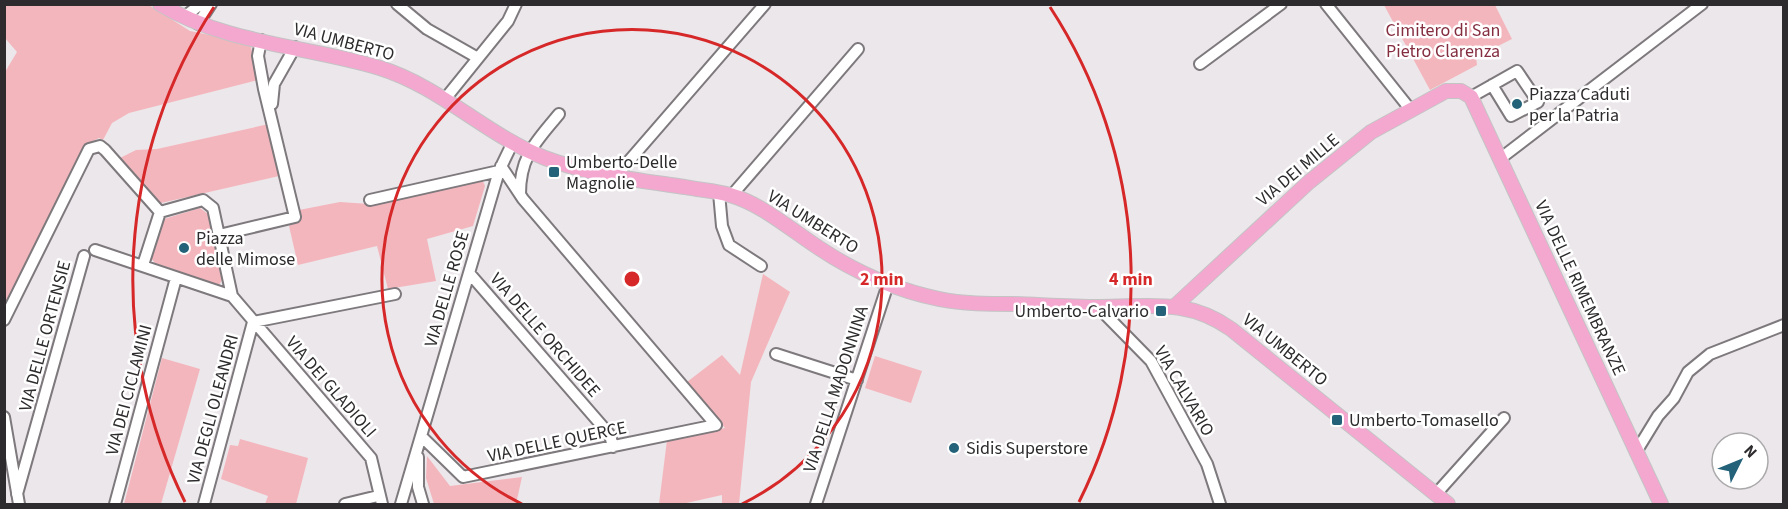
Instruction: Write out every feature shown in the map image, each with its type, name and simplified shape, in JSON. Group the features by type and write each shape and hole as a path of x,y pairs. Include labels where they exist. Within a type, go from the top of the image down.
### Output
{"main road":[{"name":"VIA UMBERTO","path":"160,4 198,24 380,68 414,82 445,99 529,151 567,165 615,177 725,194 766,213 842,263 888,284 942,300 1098,307 1176,305 1200,311 1231,329 1448,504"},
{"name":"VIA DEI MILLE","path":"1176,305 1233,251 1338,158 1371,132 1446,91 1466,94"},
{"name":"VIA DELLE RIMEMBRANZE","path":"1466,94 1501,158 1658,503"}],"street":[{"path":"184,17 201,4"},
{"path":"198,24 211,4"},
{"path":"397,4 427,29 478,58"},
{"path":"445,99 508,21 516,4"},
{"path":"615,177 765,4"},
{"path":"1200,63 1281,4"},
{"path":"1326,4 1410,109"},
{"path":"1501,158 1702,4"},
{"path":"223,234 295,216 258,56 261,40"},
{"path":"272,113 274,84 295,47"},
{"path":"762,266 729,245 722,226 725,194 858,49"},
{"path":"1466,94 1492,85 1517,71 1538,102 1511,116 1492,85"},
{"path":"520,194 522,166 529,151 559,114"},
{"name":"VIA DELLE ROSE","path":"418,447 500,168 513,142"},
{"path":"4,320 89,149 100,146 105,150 157,208"},
{"path":"370,200 500,168 520,194"},
{"name":"VIA DELLE QUERCE","path":"421,436 463,477 716,425 520,194"},
{"path":"157,208 202,200 213,208 223,234 233,298"},
{"path":"139,264 157,208"},
{"name":"VIA DELLE ORTENSIE","path":"95,250 139,264 175,281 233,298"},
{"name":"VIA DELLE ORTENSIE","path":"18,499 84,256"},
{"name":"VIA DELLE ORCHIDEE","path":"470,274 610,435 613,447"},
{"name":"VIA DEI CICLAMINI","path":"115,504 175,281"},
{"name":"VIA DELLA MADONNINA","path":"816,504 888,284"},
{"name":"VIA DEGLI OLEANDRI","path":"204,504 253,322 395,294"},
{"name":"VIA DEI GLADIOLI","path":"233,298 371,458 380,500"},
{"path":"1123,330 1121,315 1126,306"},
{"name":"VIA CALVARIO","path":"1098,307 1151,361 1208,464 1220,504"},
{"path":"1636,452 1658,416 1674,398 1688,372 1710,354 1784,325"},
{"path":"776,354 857,380"},
{"path":"4,417 18,499"},
{"path":"1436,494 1504,418"},
{"path":"418,447 418,487 422,504 415,502 403,504 411,465 418,447"},
{"path":"12,460 28,461"},
{"path":"345,504 380,500"}],"green space":[{"path":"5,5 149,5 190,31 245,42 251,47 258,80 129,113 112,123 103,140 99,138 89,143 81,152 5,310 5,72 17,52 5,38"},
{"name":"Cimitero di San Pietro Clarenza","path":"1384,5 1495,5 1512,39 1476,57 1477,65 1430,90"},
{"path":"269,124 279,176 161,203 120,158 136,150 157,149"},
{"path":"482,179 485,186 473,226 427,239 436,281 388,289 377,246 298,265 289,226 299,216 299,210 340,202 369,204"},
{"path":"200,208 208,214 222,280 219,285 155,263 151,258 164,219"},
{"path":"763,274 790,292 751,382 739,504 722,504 722,495 682,504 659,504 667,440 725,428 687,382 722,355 740,375"},
{"path":"875,356 922,371 911,403 865,388"},
{"path":"162,358 200,369 161,504 124,504"},
{"path":"240,439 308,458 296,504 265,504 268,496 221,479 230,445 238,446"},
{"path":"427,456 450,486 522,477 516,504 434,504 426,478"}],"place":[{"name":"Piazza Caduti per la Patria","path":"1517,104"},
{"name":"Umberto-Delle Magnolie","path":"554,172"},
{"name":"Piazza delle Mimose","path":"184,248"},
{"name":"Umberto-Calvario","path":"1161,311"},
{"name":"Umberto-Tomasello","path":"1337,420"},
{"name":"Sidis Superstore","path":"954,448"}]}
